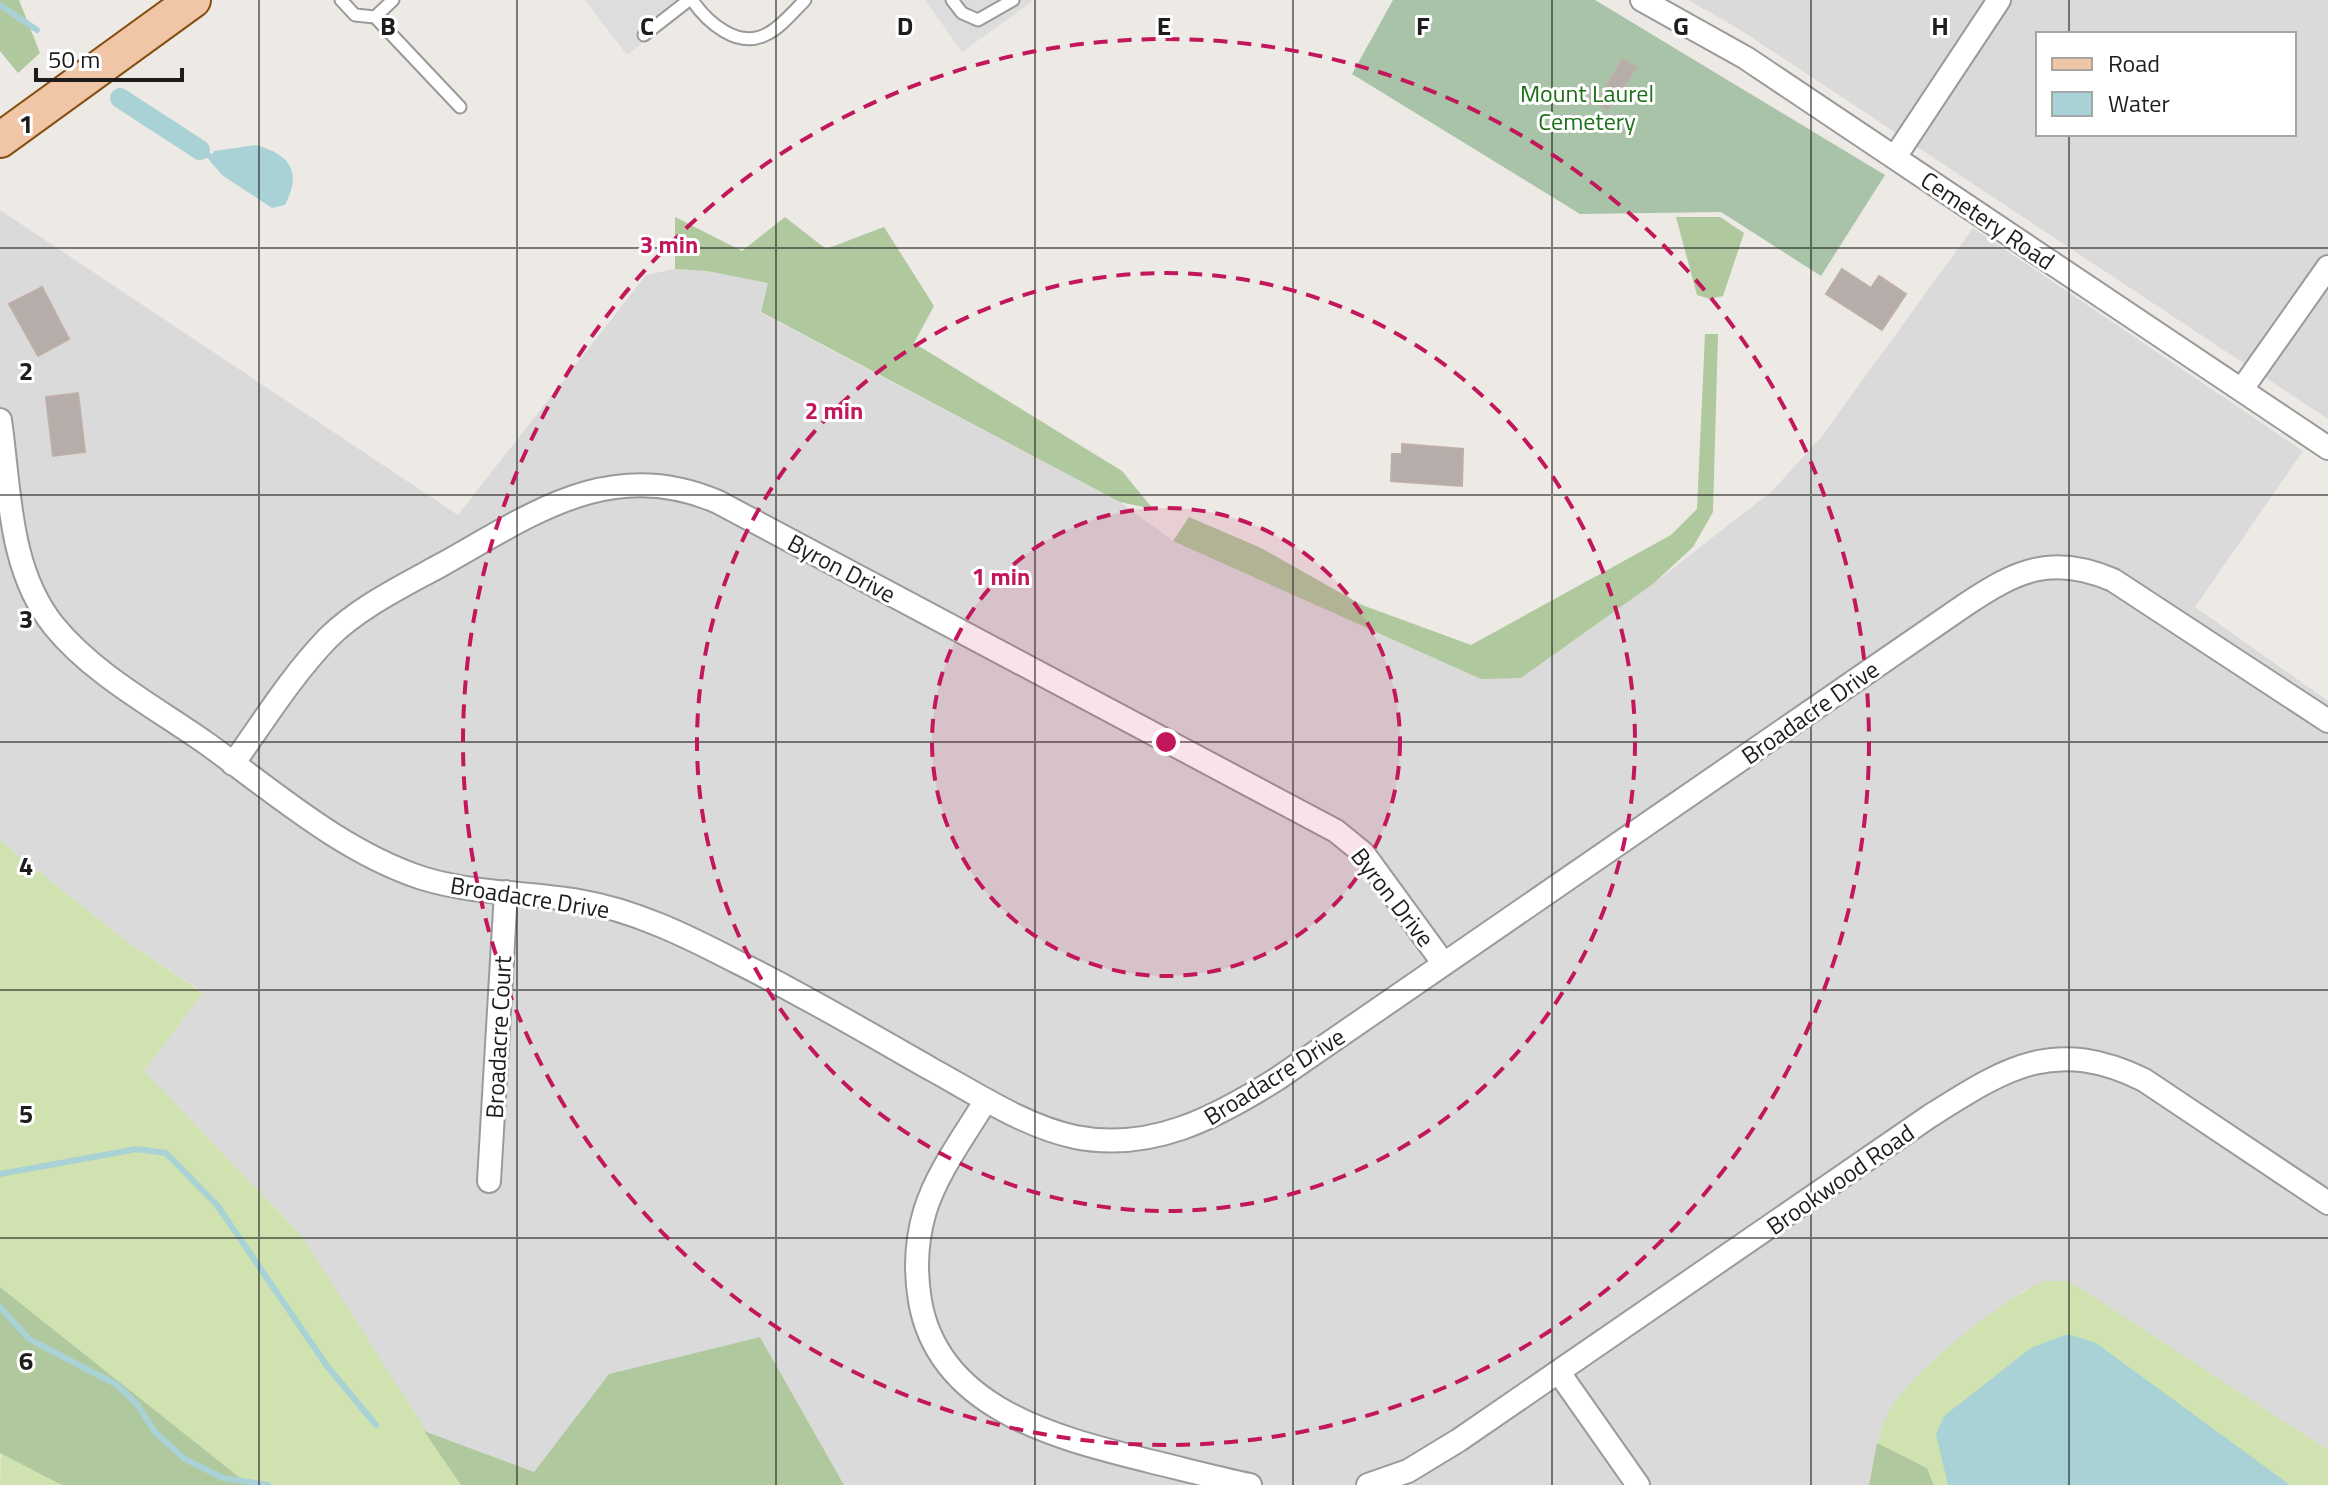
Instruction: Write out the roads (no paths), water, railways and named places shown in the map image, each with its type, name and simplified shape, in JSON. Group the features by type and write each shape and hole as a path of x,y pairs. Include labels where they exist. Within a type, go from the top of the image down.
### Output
{"main road":[{"path":"0,140 193,0"}],"street":[{"name":"Cemetery Road","path":"1642,0 1746,58 2328,448"},
{"path":"1895,157 1999,0"},
{"path":"2242,389 2328,267"},
{"name":"Broadacre Drive","path":"0,420 17,543 38,600 53,625 98,668 340,838 395,869 456,886 583,901 646,919 734,960 986,1100 1073,1136 1104,1141 1166,1135 1196,1125 1251,1095 1988,589 2038,567 2065,566 2090,570 2113,580 2328,721"},
{"name":"Byron Drive","path":"233,764 312,655 330,635 371,605 557,501 613,486 668,486 718,502 1336,831 1363,853 1377,870 1444,964"},
{"name":"Broadacre Court","path":"489,1181 506,892"},
{"name":"Brookwood Road","path":"1368,1485 1421,1463 1560,1374 1930,1116 2002,1071 2027,1062 2077,1058 2122,1070 2328,1203"},
{"path":"986,1100 934,1187 919,1231 917,1284 922,1310 943,1360 982,1398 1031,1425 1117,1453 1250,1485"},
{"path":"1560,1374 1638,1485"}],"lane":[{"path":"341,0 355,15 375,17 460,107"},
{"path":"375,17 393,0"},
{"path":"644,35 690,0 722,31 739,38 769,34 805,0"},
{"path":"952,0 962,13 978,20 1013,0"}],"water":[{"path":"256,145 278,154 290,166 293,183 285,205 272,208 222,175 210,161 214,151"},
{"path":"2068,1334 2096,1343 2290,1485 1948,1485 1936,1434 1944,1416 2031,1348"}],"waterway":[{"path":"0,5 37,30"},
{"path":"120,98 200,150"},
{"path":"200,150 217,161"},
{"path":"0,1174 137,1149 166,1153 217,1205 327,1366 376,1425"},
{"path":"0,1307 29,1339 117,1385 137,1404 155,1432 185,1459 223,1478 268,1485"}],"park label":[{"name":"Mount Laurel Cemetery","path":"1587,107"}]}
